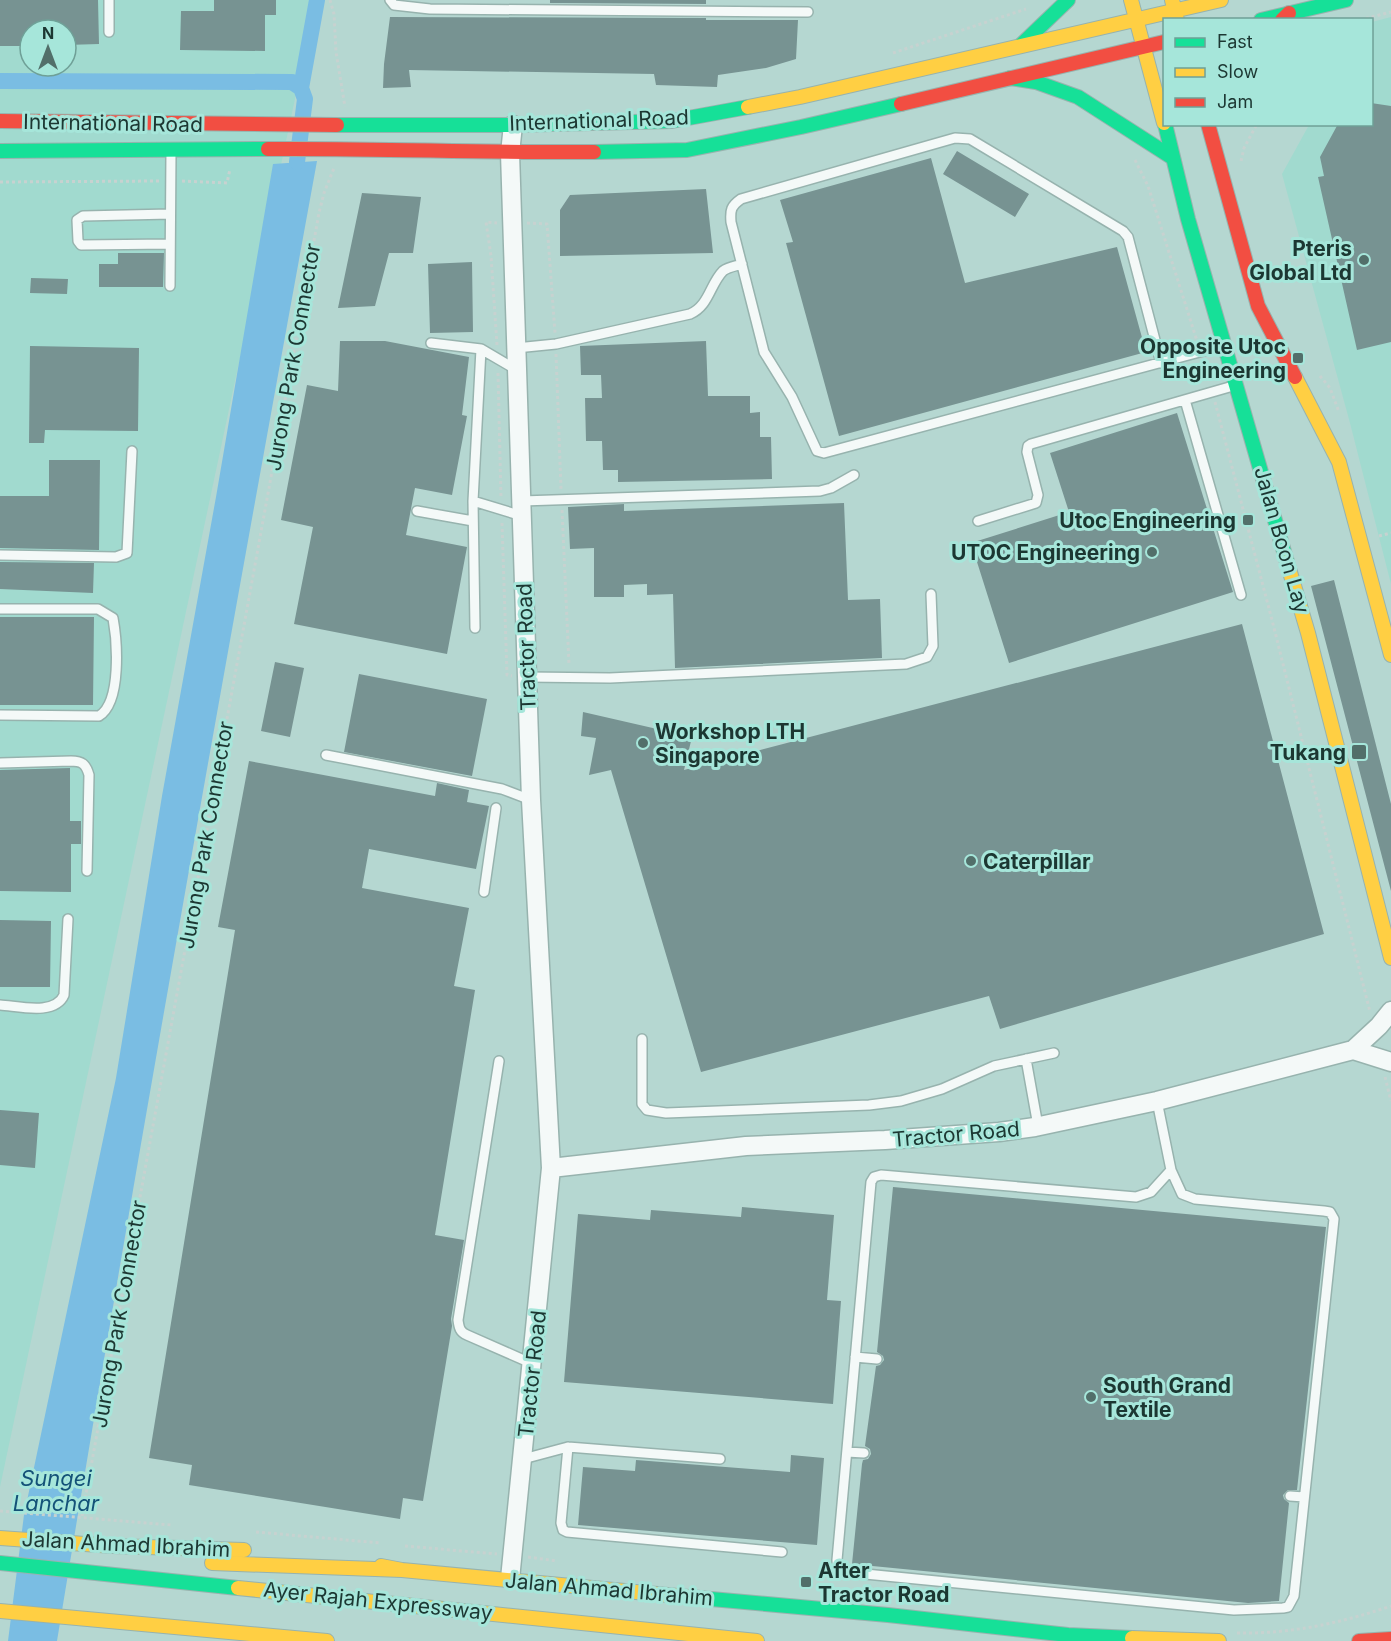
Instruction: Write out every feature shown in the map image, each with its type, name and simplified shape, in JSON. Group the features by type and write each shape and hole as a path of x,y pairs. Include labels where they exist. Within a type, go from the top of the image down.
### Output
{"main road":[{"path":"1021,45 1068,0"},
{"name":"Jalan Boon Lay","path":"1131,0 1163,117"},
{"name":"International Road","path":"0,121 249,125 513,125 672,121 800,98 1221,0"},
{"path":"1286,16 1346,0"},
{"name":"International Road","path":"0,151 329,148 510,153 687,150 801,127 1163,42"},
{"path":"1010,78 1033,80 1073,93 1099,107 1142,139 1173,158"},
{"name":"Jalan Boon Lay","path":"1165,126 1188,219 1238,385 1308,633 1391,958"},
{"path":"1209,126 1258,306 1339,462 1391,655"},
{"path":"1232,154 1235,219"},
{"name":"Jalan Ahmad Ibrahim","path":"0,1538 112,1546 254,1550"},
{"name":"Jalan Ahmad Ibrahim","path":"313,1552 402,1570 877,1614 1068,1635 1218,1641"},
{"path":"77,1569 96,1560 107,1560"},
{"name":"Ayer Rajah Expressway","path":"0,1563 77,1569 757,1641"},
{"path":"201,1563 402,1570"},
{"path":"0,1611 327,1641"},
{"path":"90,1620 139,1638"},
{"path":"1359,1641 1391,1640"}],"street":[{"name":"Tractor Road","path":"510,1580 552,1168 531,800 510,153 513,125"},
{"name":"Tractor Road","path":"552,1168 747,1146 908,1139 999,1132 1038,1126 1156,1101 1353,1050 1379,1026 1391,1011"},
{"path":"1353,1050 1387,1067"}],"lane":[{"path":"109,0 109,32"},
{"path":"390,0 393,6 430,9 808,12"},
{"path":"1161,363 1131,243 1123,231 970,139 964,137 741,199 730,210 731,222 764,352 792,397 817,452 824,453 1161,363 1226,345"},
{"path":"170,286 171,149"},
{"path":"170,214 83,216 77,220 78,241 81,245 170,244"},
{"path":"516,348 556,344 690,314 698,311 703,305 722,272 742,264"},
{"path":"430,343 481,349 517,370"},
{"path":"475,628 473,501 481,349"},
{"path":"978,521 1036,503 1038,495 1027,449 1031,444 1238,385"},
{"path":"1185,400 1241,595"},
{"path":"0,555 116,557 127,553 132,451"},
{"path":"473,501 522,508 562,500 820,491 831,488 854,475"},
{"path":"417,511 473,521"},
{"path":"527,677 610,678 906,664 927,657 933,646 931,594"},
{"path":"0,609 98,609 106,612 112,618 117,670 106,709 99,716 0,715"},
{"path":"326,755 502,789 531,800"},
{"path":"0,763 80,761 84,764 89,775 87,872"},
{"path":"483,892 496,808"},
{"path":"0,1005 45,1008 62,1001 68,919"},
{"path":"642,1039 642,1104 647,1110 666,1113 869,1105 901,1101 942,1089 994,1066 1054,1053"},
{"path":"1026,1059 1038,1126"},
{"path":"499,1061 458,1320 461,1333 533,1364"},
{"path":"1156,1101 1171,1170 1182,1194 1189,1197 1324,1211 1332,1215 1334,1223 1292,1602 1283,1608 1234,1610 845,1572 838,1567 871,1182 878,1175 1136,1197 1151,1192 1171,1170"},
{"path":"855,1357 877,1359"},
{"path":"523,1459 568,1447 720,1459"},
{"path":"568,1447 561,1523 563,1530 567,1532 783,1552"},
{"path":"847,1452 864,1454"},
{"path":"1290,1496 1304,1497"}],"path":[{"path":"330,0 334,14 336,52 346,114"},
{"path":"892,53 1032,7"},
{"path":"1368,18 1391,12"},
{"path":"0,182 227,183 232,165"},
{"name":"Jurong Park Connector","path":"82,1516 319,213 335,166"},
{"path":"524,223 547,224 556,344 569,676"},
{"path":"1387,1067 1391,1101"}],"shaded area":[{"path":"0,0 316,0 0,1487"},
{"path":"1391,17 1391,584 1282,174 1308,126 1373,126 1373,22"}],"water":[{"name":"Sungei Lanchar","path":"317,161 119,1271 57,1641 8,1641 24,1515 116,1078 162,796 273,164"}],"building":[{"path":"0,0 98,0 99,44 78,45 78,18 18,18 18,46 0,46"},
{"path":"214,0 276,0 276,15 265,15 265,51 180,50 181,11 214,11"},
{"path":"550,0 706,0 706,4 550,3"},
{"path":"390,17 798,20 796,59 766,68 718,75 717,87 656,85 654,74 409,70 411,87 383,88"},
{"name":"Pteris Global Ltd","path":"1373,103 1391,106 1391,342 1357,350 1318,177 1324,176 1320,157 1337,126 1373,126"},
{"path":"957,151 1029,194 1015,217 943,174"},
{"path":"931,158 965,283 1117,247 1146,352 839,436 786,243 793,242 780,200"},
{"path":"706,189 713,253 560,256 560,210 570,195"},
{"path":"362,193 421,197 413,253 389,253 375,306 338,308"},
{"path":"118,253 164,253 163,287 99,287 99,264 118,264"},
{"path":"472,262 473,332 430,333 428,264"},
{"path":"31,278 68,279 67,294 30,293"},
{"path":"340,341 385,341 469,357 462,415 467,416 452,495 415,488 406,535 467,547 447,654 294,624 313,527 281,520 307,385 338,391"},
{"path":"706,341 708,396 750,396 750,413 760,412 760,437 771,437 772,479 618,482 618,470 603,470 602,441 586,441 585,398 602,398 601,375 581,375 580,346"},
{"path":"30,346 139,348 138,431 45,430 44,443 29,443"},
{"name":"UTOC Engineering","path":"1177,413 1233,592 1009,663 971,543 1069,512 1050,453"},
{"path":"49,460 100,460 99,550 0,548 0,496 49,496"},
{"path":"844,503 848,600 880,599 882,658 675,668 673,594 647,595 647,584 624,585 624,597 594,597 594,548 570,549 568,507 624,504 624,511"},
{"path":"0,562 94,563 93,593 0,589"},
{"path":"1334,580 1391,804 1391,891 1311,586"},
{"path":"0,617 94,617 93,705 0,705"},
{"name":"Caterpillar","path":"1242,624 1324,934 1000,1029 989,996 701,1072 611,770 589,775 596,738 581,736 583,712 692,737 684,770"},
{"path":"275,662 304,668 290,737 261,731"},
{"path":"359,674 487,699 472,776 344,752"},
{"path":"249,761 435,796 437,783 469,790 467,802 489,806 476,869 369,849 362,888 469,908 454,986 475,990 435,1235 464,1240 451,1319 452,1326 423,1501 403,1498 400,1519 189,1485 192,1465 149,1458 235,930 218,927"},
{"path":"70,768 70,821 81,821 81,844 71,844 71,892 0,891 0,770"},
{"path":"0,920 51,921 50,987 0,987"},
{"path":"0,1110 39,1113 35,1168 0,1165"},
{"name":"South Grand Textile","path":"893,1187 1326,1227 1297,1490 1288,1490 1283,1495 1289,1503 1279,1601 1248,1603 852,1564 862,1464 863,1460 868,1459 871,1454 870,1449 865,1446 876,1366 884,1360 883,1356 877,1352"},
{"path":"742,1207 834,1215 827,1300 841,1301 833,1404 564,1382 578,1214 650,1220 651,1210 741,1217"},
{"path":"791,1455 824,1458 817,1545 578,1525 583,1467 635,1471 636,1460 790,1472"}],"waterway":[{"name":"Sungei Lanchar","path":"297,162 305,99 301,88 317,0"},
{"path":"0,81 292,82 301,88"}],"traffic: fast":[{"path":"1021,45 1068,0"},
{"path":"1270,18 1346,0"},
{"path":"1010,78 1036,82 1078,97 1173,158"},
{"path":"594,152 687,150 901,104"},
{"path":"337,125 513,125 672,121 748,107"},
{"path":"1165,126 1188,219 1287,562"},
{"path":"0,151 268,149"},
{"path":"0,1563 238,1588"},
{"path":"689,1597 888,1615 1068,1635 1132,1638"}],"traffic: slow":[{"path":"1131,0 1163,119"},
{"path":"1172,0 1176,18"},
{"path":"748,107 1221,0"},
{"path":"1295,377 1339,462 1391,655"},
{"path":"1287,562 1308,633 1391,958"},
{"path":"0,1538 113,1546 244,1550"},
{"path":"212,1563 402,1570"},
{"path":"381,1566 402,1570 689,1597"},
{"path":"238,1588 757,1641"},
{"path":"0,1611 327,1641"},
{"path":"1132,1638 1219,1641"}],"traffic: jam":[{"path":"1284,18 1289,13"},
{"path":"901,104 1163,42"},
{"path":"0,121 337,125"},
{"path":"1209,126 1258,306 1295,377"},
{"path":"268,149 594,152"},
{"path":"1359,1641 1391,1639"}],"place":[{"name":"Pteris Global Ltd","path":"1364,260"},
{"name":"Opposite Utoc Engineering","path":"1298,358"},
{"name":"Utoc Engineering","path":"1248,520"},
{"name":"UTOC Engineering","path":"1152,552"},
{"name":"Workshop LTH Singapore","path":"643,743"},
{"name":"Tukang","path":"1359,752"},
{"name":"Caterpillar","path":"971,861"},
{"name":"South Grand Textile","path":"1091,1397"},
{"name":"After Tractor Road","path":"806,1582"}]}
